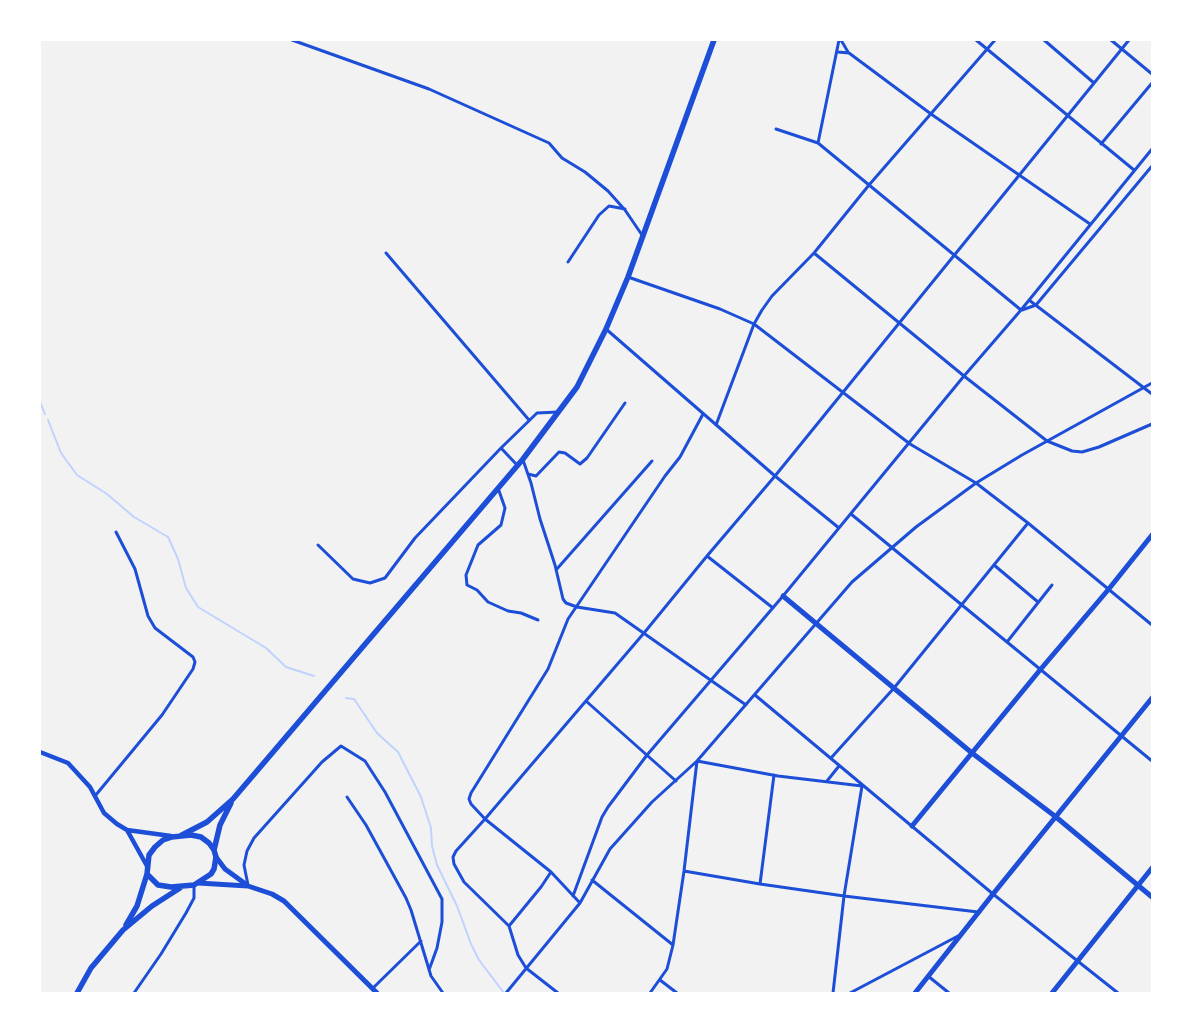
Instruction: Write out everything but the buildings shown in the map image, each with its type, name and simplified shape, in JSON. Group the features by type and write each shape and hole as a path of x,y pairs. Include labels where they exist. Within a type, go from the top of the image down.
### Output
{"highway":[{"path":"180,836 207,822 232,799 523,459 577,387 606,329 628,276 714,40"},
{"path":"214,850 220,825 232,799"},
{"path":"77,993 92,968 123,930 137,906 147,874 148,855 155,847 172,837 201,837 214,850 216,857 214,869 211,874 196,884 182,887 158,885 147,874"},
{"path":"123,930 152,906 182,887"}],"main road":[{"path":"912,826 1152,535"},
{"path":"783,596 972,753 1056,817 1152,897"},
{"path":"915,993 978,912 1152,698"},
{"path":"216,857 225,869 248,886"},
{"path":"1052,993 1152,868"},
{"path":"196,884 248,886 272,894 284,901 377,993"}],"street":[{"path":"292,40 429,90 549,143 562,158 585,172 608,192 625,210 643,236"},
{"path":"818,143 840,40"},
{"path":"840,40 849,53 931,114 1090,224"},
{"path":"976,40 1066,116 1134,170"},
{"path":"716,425 754,324 772,296 814,252 995,40"},
{"path":"1044,40 1094,83"},
{"path":"1111,40 1152,74"},
{"path":"558,993 526,968 518,955 509,926 464,882 454,864 456,851 644,634 775,476 1129,40"},
{"path":"838,52 849,53"},
{"path":"1101,144 1152,82"},
{"path":"776,129 818,143 1021,310"},
{"path":"573,896 602,817 648,755 910,444 1152,149"},
{"path":"1021,310 1036,305 1152,166"},
{"path":"568,262 599,216 609,206 625,210"},
{"path":"814,252 964,376 1047,441 1072,451 1082,452 1099,447 1152,424"},
{"path":"386,254 529,420"},
{"path":"628,276 754,324 910,444 976,483 1028,523 1152,625"},
{"path":"1029,300 1152,394"},
{"path":"606,329 775,476 839,528"},
{"path":"507,992 580,903 610,849 652,802 698,761 852,582 916,527 976,483 1152,383"},
{"path":"528,474 536,476 559,452 566,453 580,464 587,458 625,403"},
{"path":"318,545 353,579 370,583 385,578 415,538 529,420 537,413 559,412"},
{"path":"580,903 551,872 485,819 471,804 469,799 548,669 568,619 665,476 680,457 703,414"},
{"path":"501,448 517,465"},
{"path":"523,459 566,603 577,607 615,613 746,705"},
{"path":"556,571 652,461"},
{"path":"498,487 505,508 501,525 478,545 466,575 467,585 477,590 488,602 508,611 521,613 538,620"},
{"path":"851,514 1152,760"},
{"path":"831,758 894,688 1028,523"},
{"path":"95,796 162,715 194,669 196,662 193,657 155,628 148,616 135,569 116,532"},
{"path":"707,556 773,608"},
{"path":"994,566 1038,602"},
{"path":"1007,642 1052,585"},
{"path":"754,695 993,894 1118,993"},
{"path":"586,701 676,780"},
{"path":"248,886 244,864 247,851 254,838 322,762 342,746 365,761 385,792 442,899 442,922 437,948 429,970"},
{"path":"40,752 68,763 82,776 104,813 127,830 147,866"},
{"path":"698,761 774,775 862,786"},
{"path":"650,993 667,969 673,945 698,761"},
{"path":"826,782 839,766"},
{"path":"760,884 774,775"},
{"path":"833,993 844,896 862,786"},
{"path":"347,797 366,825 406,898 429,970 436,985 443,993"},
{"path":"127,830 172,837"},
{"path":"684,870 760,884 978,912"},
{"path":"509,926 551,872"},
{"path":"592,880 673,945"},
{"path":"134,993 186,913 194,898 196,884"},
{"path":"850,993 961,935"},
{"path":"372,988 421,942"},
{"path":"928,976 949,993"},
{"path":"660,980 677,993"}],"waterway":[{"path":"40,402 45,414"},
{"path":"48,420 61,453 77,475 107,494 134,517 168,537 178,559 186,588 198,607 266,648 286,667 314,676"},
{"path":"346,698 354,699 377,733 398,752 421,797 431,828 432,846 437,865 457,906 471,944 479,960 504,993"}]}
